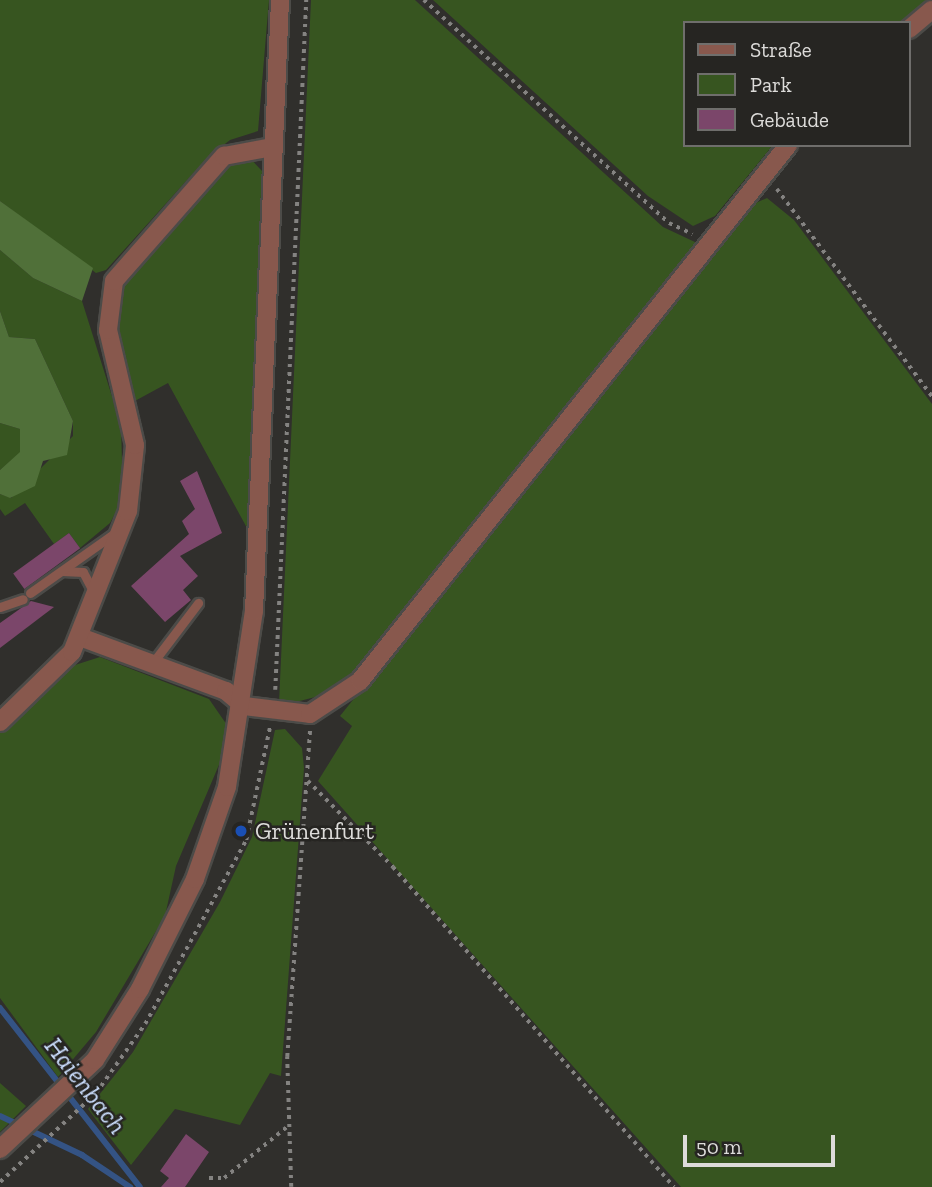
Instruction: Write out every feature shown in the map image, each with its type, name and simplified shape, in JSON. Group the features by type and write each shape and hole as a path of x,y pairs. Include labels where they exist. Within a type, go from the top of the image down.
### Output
{"street":[{"path":"0,1149 73,1084 140,989 195,879 227,786 244,706 254,611 279,0"},
{"path":"911,27 932,10"},
{"path":"0,722 59,670 80,637 95,605 123,527 135,444 110,346 110,289 125,263 224,156 273,147"},
{"path":"80,637 226,691 244,706 310,714 346,694 387,652 786,147"}],"lane":[{"path":"0,607 27,596 123,527"},
{"path":"62,571 83,572 95,605"},
{"path":"151,664 198,603"}],"path":[{"path":"424,0 669,223 712,239"},
{"path":"763,176 932,396"},
{"path":"290,1187 287,1057 309,781 310,714"},
{"path":"309,781 393,867 674,1187"},
{"path":"241,831 248,832"},
{"path":"0,1182 89,1101"},
{"path":"209,1178 224,1178 288,1126"}],"green space":[{"path":"0,0 269,0 258,131 230,140 207,158 106,270 96,273 0,201"},
{"path":"311,0 415,0 663,227 697,243 365,664 327,694 288,704 279,703"},
{"path":"433,0 927,0 902,21 684,21 684,147 771,147 715,216 693,226 648,196"},
{"path":"249,157 262,171 247,528 168,383 133,402 116,318 124,281 227,167"},
{"path":"767,198 794,220 932,404 932,1187 681,1187 318,781 352,726 340,716 731,229 751,205"},
{"path":"0,201 93,268 82,301 33,278 0,250"},
{"path":"0,250 33,278 82,301 121,425 123,499 110,523 80,548 69,533 54,544 25,503 5,516 0,509 0,494 11,498 73,436 73,421 35,339 9,337 0,311"},
{"path":"0,311 9,337 35,339 73,421 67,455 43,461 35,486 10,498 0,494 0,470 20,452 20,429 0,423"},
{"path":"0,423 20,429 21,452 0,470"},
{"path":"100,657 209,699 227,725 227,746 176,866 165,916 96,1032 58,1077 0,998 0,732 75,665"},
{"path":"285,729 302,748 304,768 281,1076 270,1073 240,1125 175,1109 131,1165 88,1109 133,1052 220,902 252,837 275,730"},
{"path":"0,1083 26,1106 0,1132"}],"building":[{"path":"197,471 222,533 180,556 198,576 183,590 191,600 165,622 131,586 189,534 182,521 195,509 180,481"},
{"path":"69,533 80,548 24,589 13,574"},
{"path":"31,601 54,607 0,648 0,623"},
{"path":"186,1134 209,1152 185,1187 161,1187 169,1178 160,1171"}],"waterway":[{"name":"Haienbach","path":"0,1008 140,1187"},
{"path":"0,1116 82,1155 130,1187"}],"place":[{"name":"Grünenfurt","path":"241,831"}]}
